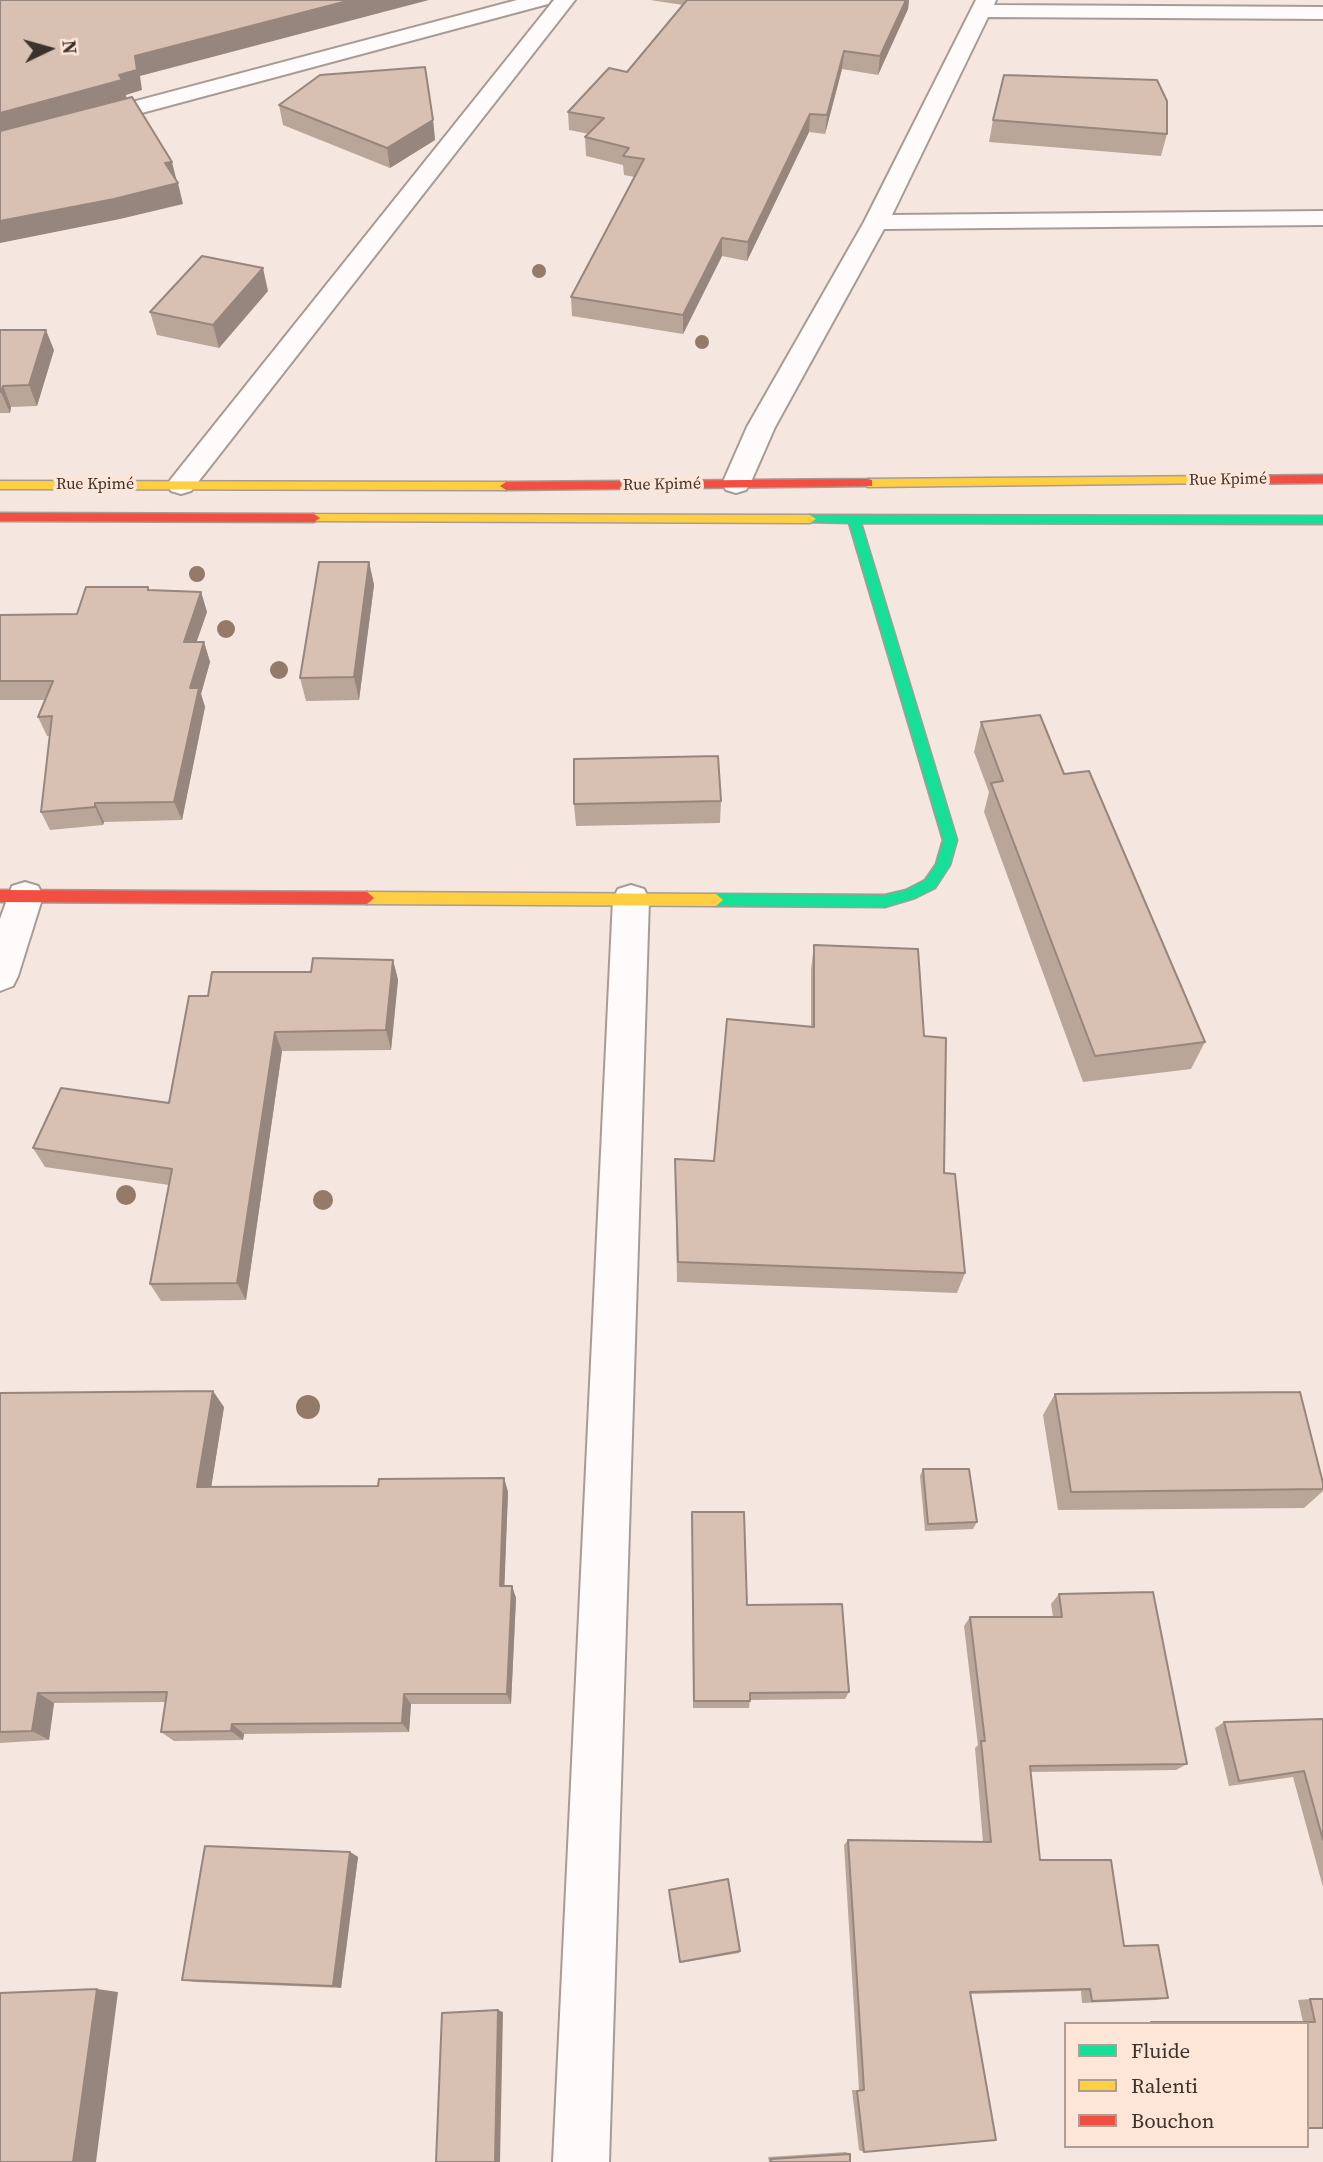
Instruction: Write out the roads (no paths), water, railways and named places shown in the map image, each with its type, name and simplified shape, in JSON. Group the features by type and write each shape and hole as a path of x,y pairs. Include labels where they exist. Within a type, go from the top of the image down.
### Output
{"main road":[{"name":"Rue Kpimé","path":"0,485 736,484 1323,479"},
{"name":"Rue Kpimé","path":"0,517 1323,520"},
{"path":"13,896 884,901 910,894 930,884 943,865 950,840 854,519"}],"street":[{"path":"0,144 541,0"},
{"path":"181,485 565,0"},
{"path":"736,484 761,427 876,222 983,5 1323,13"},
{"path":"876,222 1323,218"},
{"path":"0,976 13,896"},
{"path":"581,2162 631,899"}]}
